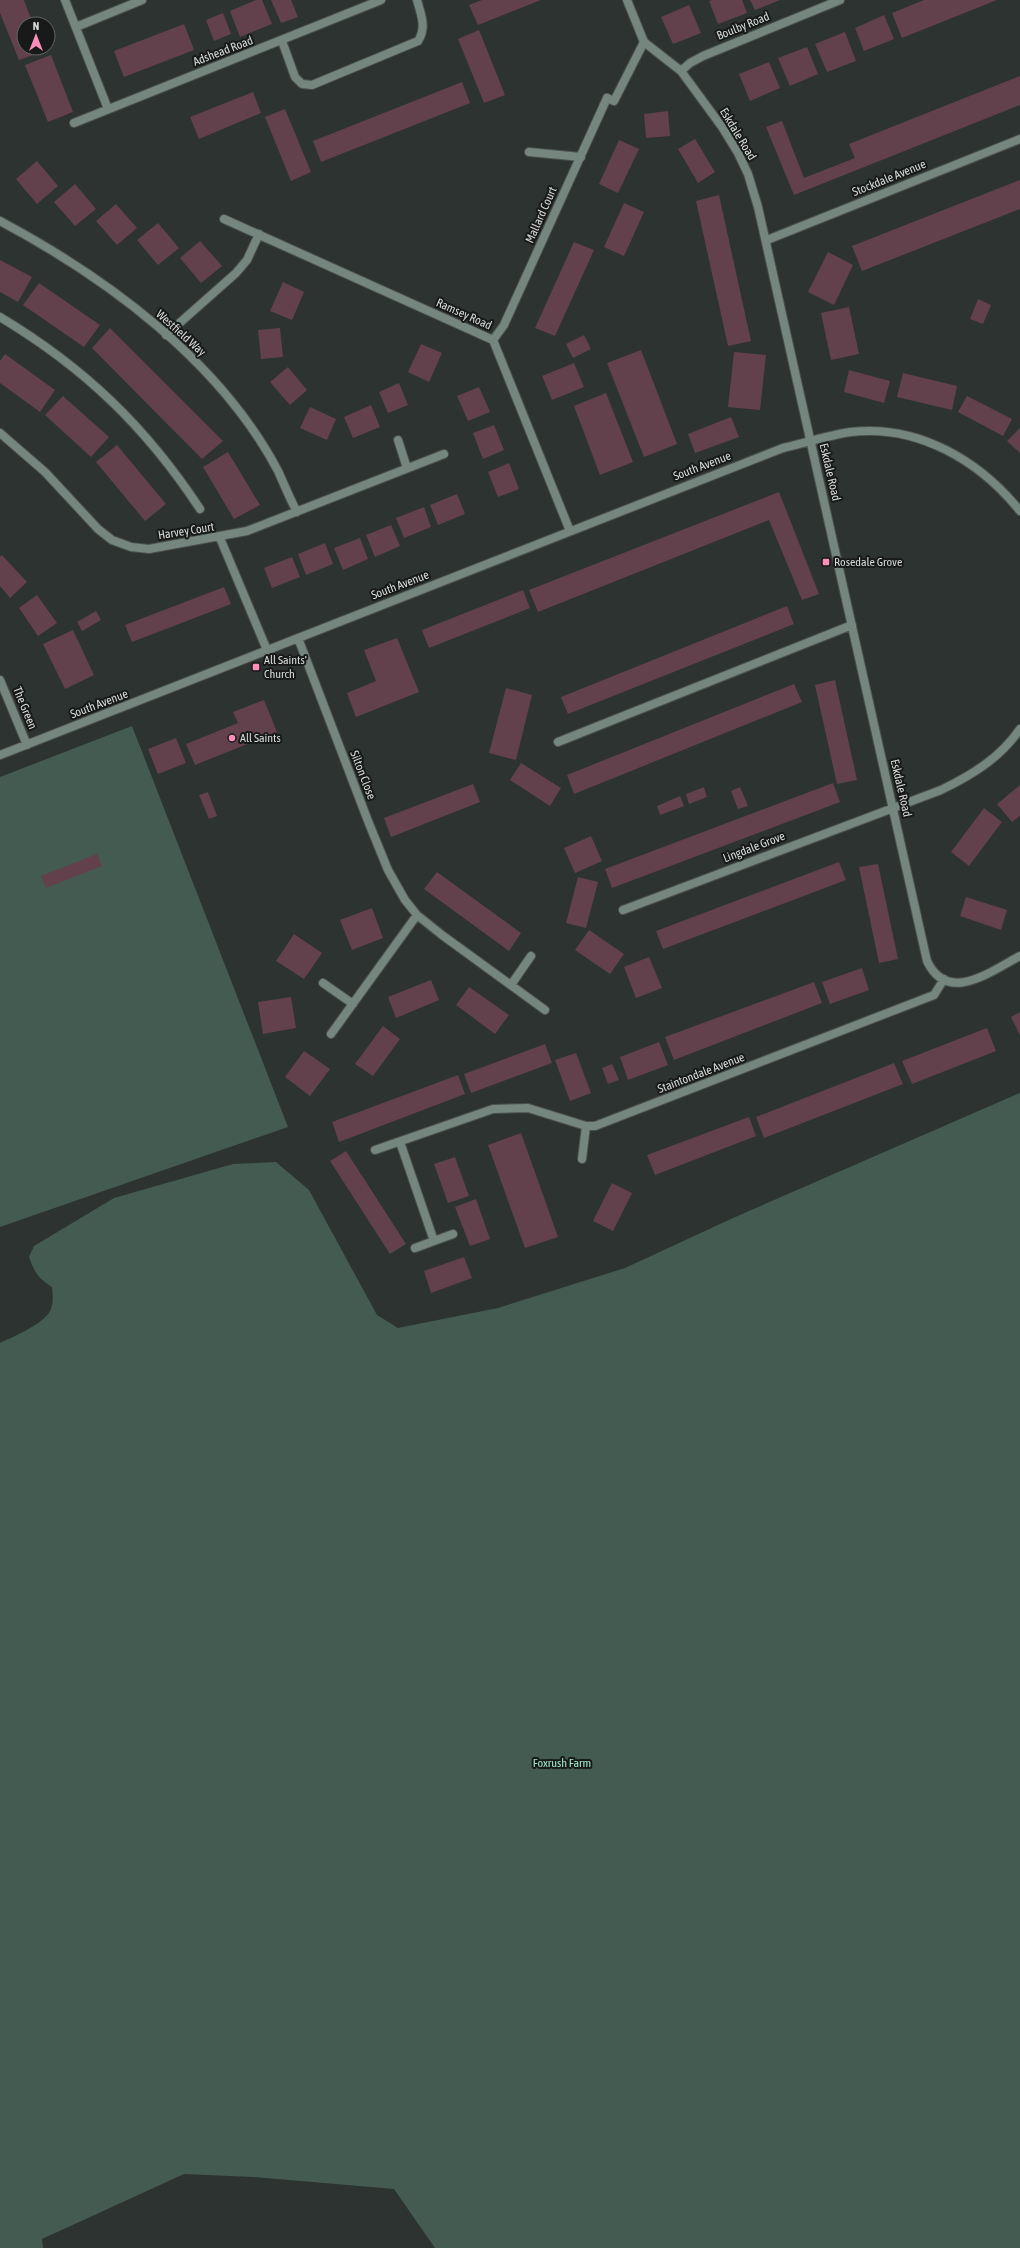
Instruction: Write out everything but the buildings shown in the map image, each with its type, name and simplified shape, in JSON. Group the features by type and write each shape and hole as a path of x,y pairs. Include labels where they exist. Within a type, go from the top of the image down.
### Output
{"street":[{"path":"65,0 108,109"},
{"path":"76,27 142,0"},
{"name":"Adshead Road","path":"74,123 282,41 381,0"},
{"path":"282,41 295,77 302,84 312,85 418,41 423,32 424,24 417,0"},
{"path":"627,0 644,42"},
{"name":"Boulby Road","path":"681,70 690,62 703,56 840,0"},
{"name":"Eskdale Road","path":"644,42 681,70 738,152 750,181 767,240 927,961 933,972 944,980"},
{"name":"Mallard Court","path":"493,340 504,325 607,98 614,101 644,42"},
{"name":"Stockdale Avenue","path":"767,240 1020,139"},
{"path":"529,152 581,157"},
{"name":"Ramsey Road","path":"224,219 493,340 570,531"},
{"name":"Westfield Way","path":"0,221 42,244 88,273 126,300 201,367 233,405 277,470 297,512"},
{"path":"166,335 236,273 247,260 259,234"},
{"path":"0,317 61,358 93,382 158,449 200,509"},
{"name":"South Avenue","path":"0,755 783,448 851,432 879,432 910,437 943,447 977,467 1000,487 1020,511"},
{"name":"Harvey Court","path":"0,433 46,472 98,529 112,540 131,547 149,549 220,538 247,531 444,454"},
{"path":"398,440 407,468"},
{"path":"220,538 267,650"},
{"path":"558,742 852,625"},
{"name":"Silton Close","path":"298,638 388,870 405,900 417,915 545,1010"},
{"name":"The Green","path":"0,680 27,745"},
{"name":"Lingdale Grove","path":"624,910 967,778 994,758 1020,729"},
{"path":"331,1034 417,915"},
{"path":"511,985 532,956"},
{"path":"944,980 962,983 971,981 1020,956"},
{"name":"Staintondale Avenue","path":"375,1150 493,1108 528,1108 586,1126 605,1122 934,996 944,980"},
{"path":"323,983 352,1004"},
{"path":"582,1159 586,1126"},
{"path":"400,1142 434,1241"},
{"path":"415,1248 453,1234"}],"green space":[{"path":"132,726 288,1127 0,1227 0,777"},
{"name":"Foxrush Farm","path":"1020,1093 1020,2248 435,2248 394,2189 253,2177 184,2174 42,2239 43,2248 0,2248 0,1343 39,1323 48,1314 51,1308 53,1297 52,1287 37,1274 29,1257 34,1246 114,1198 233,1164 276,1162 309,1190 377,1315 398,1328 498,1308 625,1268 733,1218"}],"place":[{"name":"Rosedale Grove","path":"826,562"},
{"name":"All Saints' Church","path":"256,667"},
{"name":"All Saints","path":"232,738"}]}
